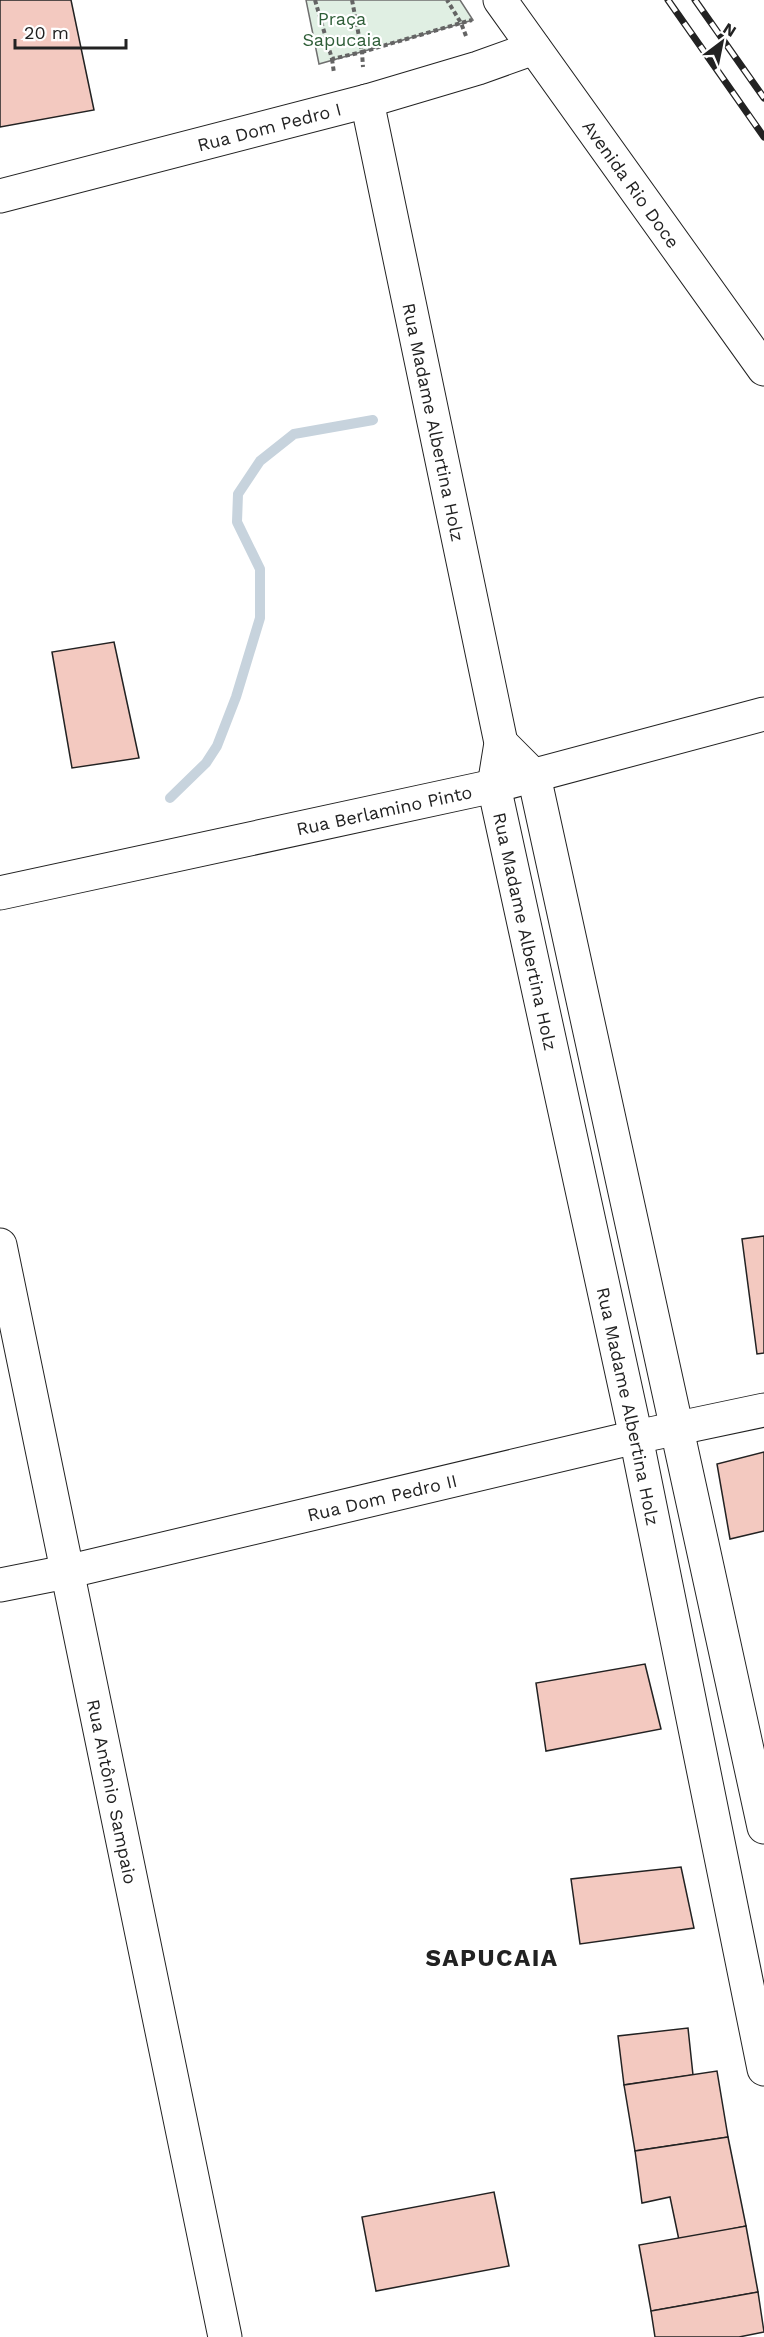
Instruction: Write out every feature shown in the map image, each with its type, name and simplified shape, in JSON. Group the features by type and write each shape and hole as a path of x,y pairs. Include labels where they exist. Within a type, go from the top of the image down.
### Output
{"street":[{"name":"Avenida Rio Doce","path":"500,0 764,369"},
{"name":"Rua Dom Pedro I","path":"0,196 367,101 478,68 534,48"},
{"name":"Rua Madame Albertina Holz","path":"367,101 501,743 494,786 636,1437 764,2069"},
{"name":"Rua Berlamino Pinto","path":"0,893 494,786 764,714"},
{"path":"501,743 534,776 763,1822 714,1825"},
{"name":"Rua Antônio Sampaio","path":"0,1245 225,2337"},
{"name":"Rua Dom Pedro II","path":"0,1585 66,1572 636,1437 764,1410"}],"path":[{"path":"315,0 332,59 461,23 447,0"},
{"path":"352,0 362,52"}],"green space":[{"name":"Praça Sapucaia","path":"306,0 460,0 473,20 319,64"}],"building":[{"path":"0,0 71,0 94,110 0,127"},
{"path":"114,642 139,758 72,768 52,652"},
{"path":"764,1236 764,1353 757,1354 742,1239"},
{"path":"764,1452 764,1531 730,1539 717,1464"},
{"path":"645,1664 661,1729 546,1751 536,1683"},
{"path":"681,1867 694,1928 580,1944 571,1879"},
{"path":"688,2028 693,2075 624,2085 618,2036"},
{"path":"717,2071 728,2137 635,2151 624,2085"},
{"path":"728,2137 746,2226 679,2240 670,2197 642,2203 635,2151"},
{"path":"494,2192 509,2266 376,2291 362,2217"},
{"path":"746,2226 758,2292 651,2311 639,2245"},
{"path":"758,2292 764,2332 739,2337 655,2337 651,2311"}],"waterway":[{"path":"170,798 206,763 217,746 236,697 260,618 260,569 237,522 238,494 260,461 294,434 373,420"}],"railway":[{"path":"668,0 764,137"},
{"path":"695,0 764,98"}],"district":[{"name":"SAPUCAIA","path":"492,1958"}]}
